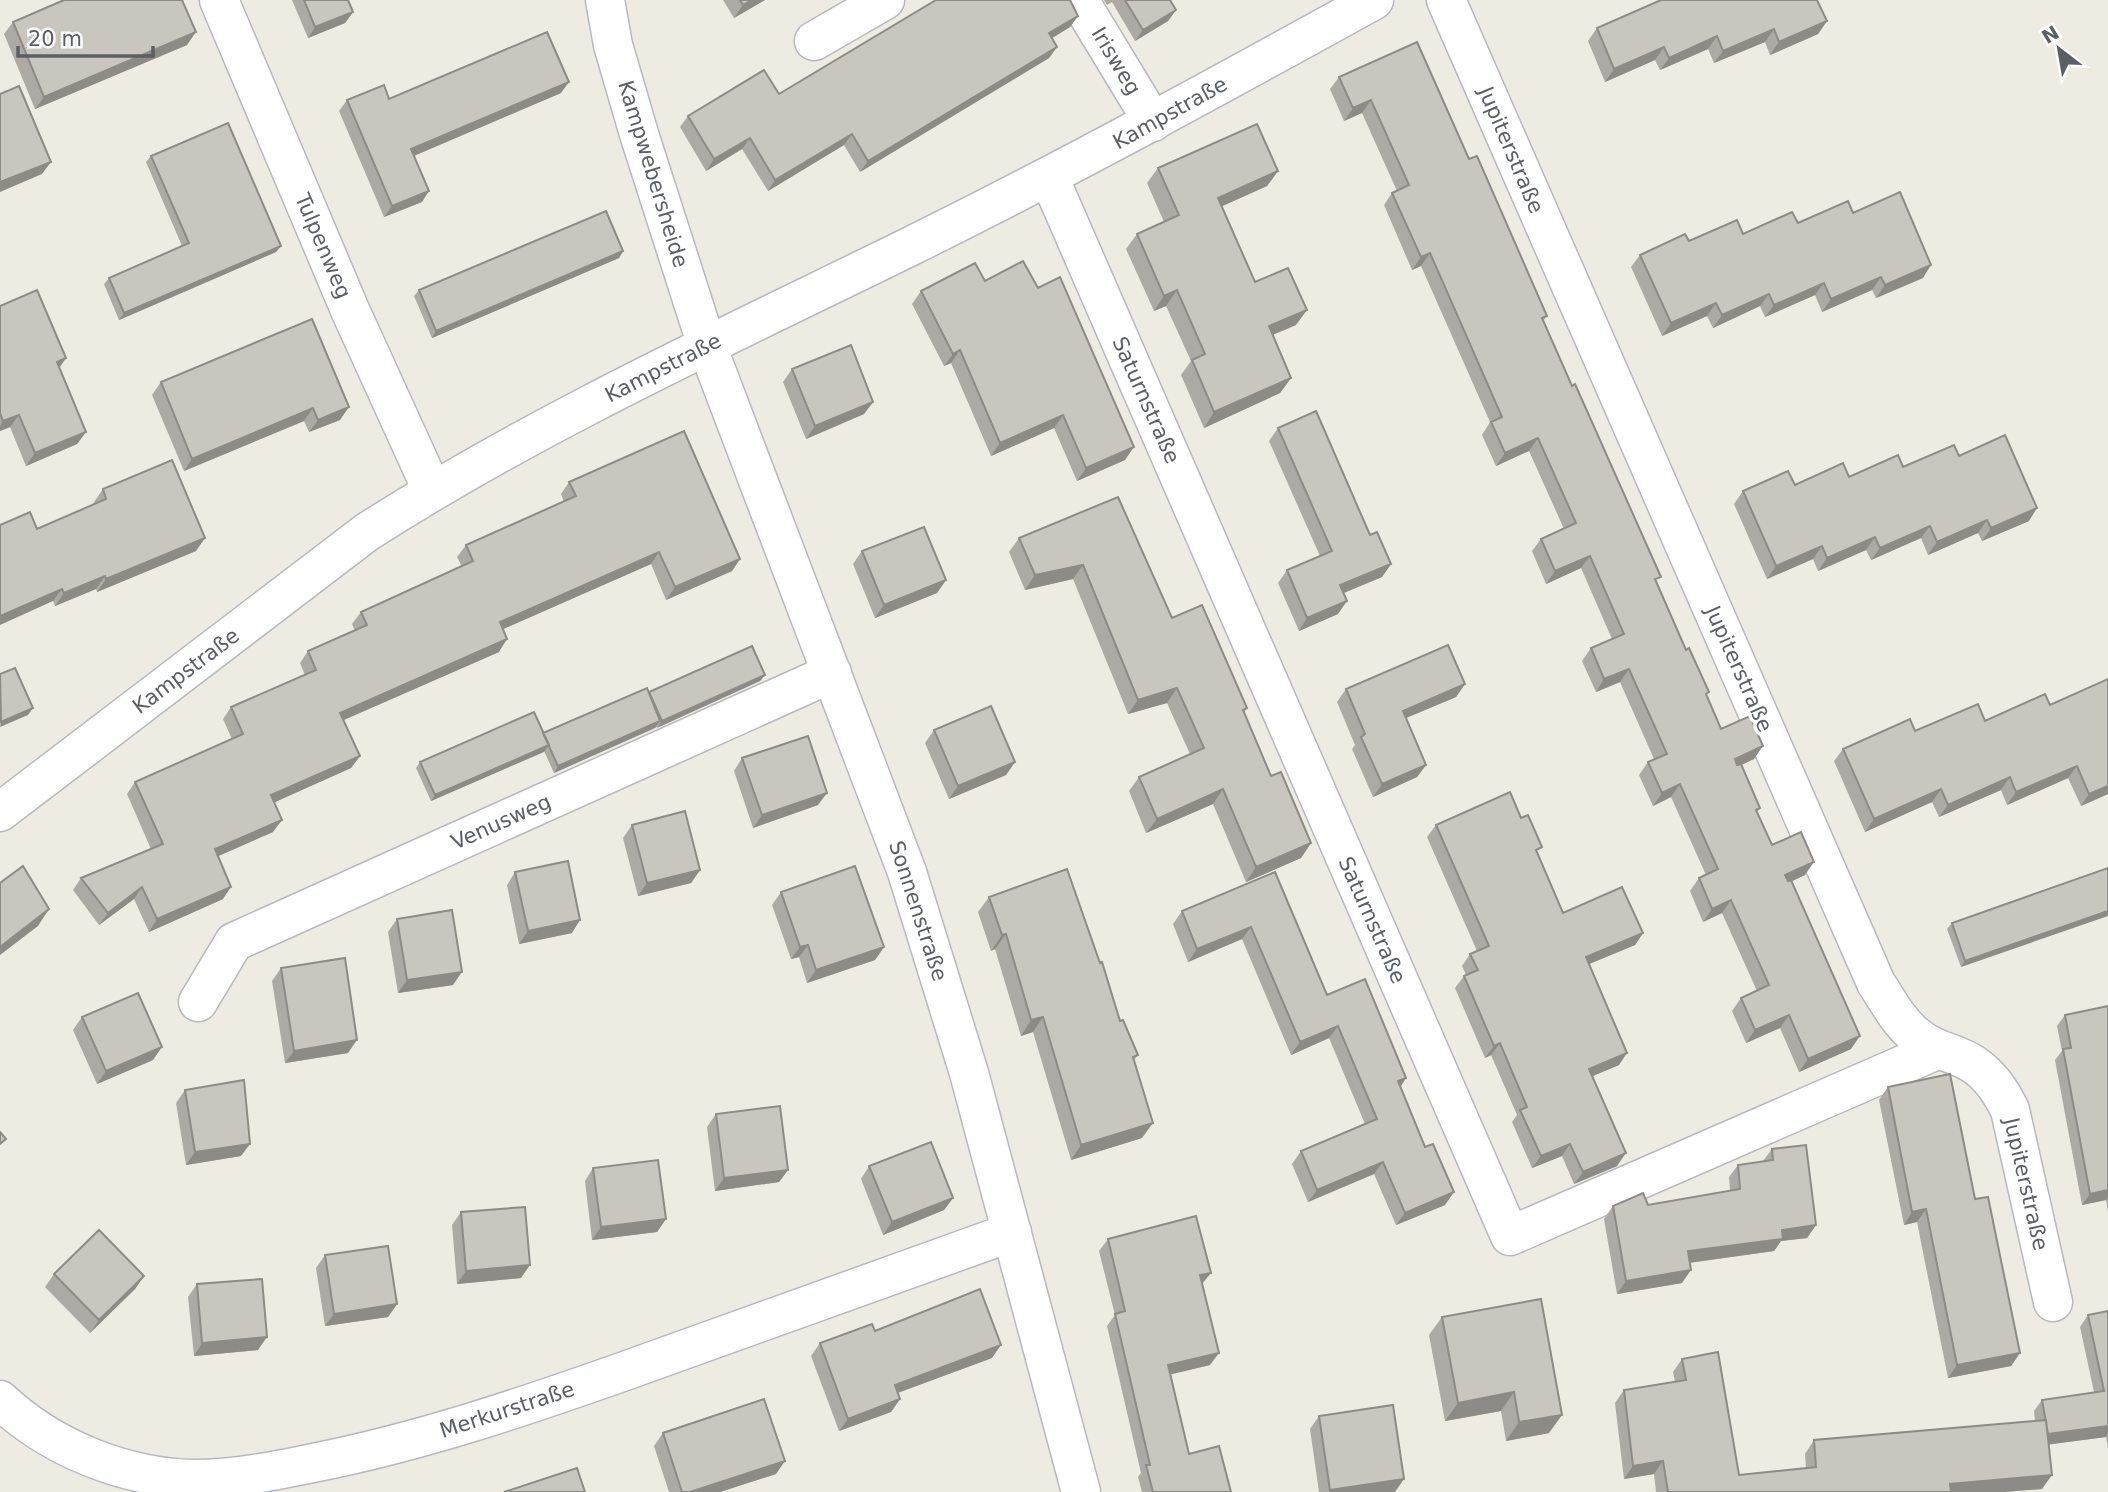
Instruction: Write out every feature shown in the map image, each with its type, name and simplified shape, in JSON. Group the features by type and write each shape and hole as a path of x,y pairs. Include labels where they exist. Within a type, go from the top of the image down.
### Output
{"street":[{"name":"Tulpenweg","path":"219,0 350,310 432,491"},
{"name":"Kampwebersheide","path":"605,0 613,45 706,346"},
{"path":"814,41 885,0"},
{"name":"Irisweg","path":"1079,0 1153,122"},
{"name":"Kampstraße","path":"0,812 367,532 432,491 542,429 1049,177 1374,0"},
{"name":"Jupiterstraße","path":"1446,0 1876,983 1914,1035 1937,1051 1972,1063 1998,1086 2010,1110 2053,1302"},
{"name":"Saturnstraße","path":"1049,177 1510,1237 1937,1051"},
{"name":"Sonnenstraße","path":"706,346 907,872 969,1073 1081,1492"},
{"name":"Venusweg","path":"198,1002 234,942 832,673"},
{"name":"Merkurstraße","path":"0,1400 54,1440 102,1462 148,1474 183,1478 249,1476 370,1452 459,1427 572,1390 1012,1232"}],"building":[{"path":"64,0 182,0 196,32 44,97 13,22"},
{"path":"304,0 348,0 353,12 315,27"},
{"path":"936,0 1070,0 1078,16 1049,33 1057,47 868,161 852,134 775,180 750,138 714,159 688,116 764,70 779,94"},
{"path":"1125,0 1170,0 1176,10 1143,30"},
{"path":"1661,0 1817,0 1827,21 1779,42 1774,29 1723,51 1717,36 1669,58 1664,47 1614,69 1597,28"},
{"path":"547,32 569,82 411,149 429,191 392,206 347,100 384,85 389,99"},
{"path":"1417,42 1469,159 1477,156 1547,316 1542,318 1572,386 1575,384 1661,577 1655,579 1686,650 1689,648 1709,692 1706,694 1721,729 1750,716 1763,746 1735,759 1737,765 1741,764 1760,808 1756,810 1772,845 1801,832 1814,862 1785,875 1788,881 1791,880 1860,1036 1808,1059 1789,1015 1755,1030 1741,998 1769,985 1731,900 1712,909 1699,878 1718,869 1680,784 1662,793 1648,762 1667,754 1629,669 1604,679 1591,648 1624,634 1590,556 1555,571 1541,539 1576,523 1538,438 1505,453 1491,422 1502,417 1430,253 1421,257 1392,193 1409,185 1371,100 1353,108 1339,77"},
{"path":"19,86 51,162 0,182 0,94"},
{"path":"228,123 281,246 124,313 109,278 189,243 151,156"},
{"path":"1257,124 1278,171 1218,198 1255,282 1288,268 1307,310 1269,326 1291,378 1214,412 1192,360 1205,354 1177,290 1164,296 1137,234 1179,215 1158,168"},
{"path":"1900,192 1931,265 1885,285 1881,277 1831,299 1824,283 1774,305 1769,294 1722,315 1716,303 1671,323 1640,255 1685,234 1689,241 1737,220 1743,234 1792,212 1798,223 1848,201 1853,213"},
{"path":"606,211 623,251 436,331 419,290"},
{"path":"1023,261 1038,288 1060,277 1134,447 1086,468 1063,415 1000,443 960,350 953,354 921,291 975,263 985,281"},
{"path":"37,290 66,358 57,362 86,432 35,453 19,415 3,421 0,413 0,306"},
{"path":"312,319 349,407 318,420 313,408 192,459 161,382"},
{"path":"851,345 873,402 815,426 792,369"},
{"path":"1316,411 1370,535 1377,532 1391,564 1340,585 1347,601 1307,618 1287,570 1332,551 1278,428"},
{"path":"684,431 740,559 675,587 659,552 500,622 507,639 340,713 360,756 271,795 282,820 215,849 231,887 157,919 142,887 108,913 81,878 163,844 135,782 243,734 231,707 316,670 308,651 367,625 361,612 473,561 466,545 576,496 569,482"},
{"path":"2005,435 2037,508 1991,528 1987,520 1937,542 1930,526 1880,548 1875,537 1827,558 1822,546 1776,566 1743,491 1788,471 1795,485 1843,463 1849,477 1898,455 1903,467 1954,445 1959,456"},
{"path":"172,460 205,538 106,579 105,576 64,593 62,589 0,616 0,525 30,512 37,529 106,499 103,489"},
{"path":"1118,497 1172,618 1202,605 1247,708 1243,710 1271,776 1281,772 1311,843 1256,867 1223,789 1157,819 1139,777 1204,748 1177,688 1138,700 1083,565 1035,575 1019,538"},
{"path":"924,527 946,580 884,605 862,551"},
{"path":"1448,645 1465,684 1403,711 1426,765 1382,784 1361,737 1365,734 1346,689"},
{"path":"752,646 765,675 662,721 649,692"},
{"path":"15,668 33,708 1,722 0,674"},
{"path":"2108,679 2108,786 2089,794 2077,766 2016,792 2010,777 1948,805 1941,789 1874,819 1843,749 1910,719 1915,731 1978,704 1985,721 2045,694 2050,705"},
{"path":"647,688 660,721 558,766 543,733"},
{"path":"991,706 1015,762 958,786 934,730"},
{"path":"534,712 549,745 435,795 420,762"},
{"path":"808,736 827,793 762,815 742,758"},
{"path":"1510,792 1521,818 1528,815 1542,847 1536,850 1563,913 1622,887 1643,933 1586,957 1627,1053 1589,1069 1626,1153 1583,1172 1570,1144 1541,1156 1520,1110 1527,1107 1500,1043 1494,1046 1464,976 1478,970 1470,954 1489,946 1436,825"},
{"path":"685,811 700,870 647,883 632,825"},
{"path":"568,861 580,920 528,931 515,872"},
{"path":"23,866 49,909 0,947 0,883"},
{"path":"855,866 884,947 816,970 808,945 800,947 781,892"},
{"path":"2108,868 2108,911 1965,961 1952,923"},
{"path":"1067,869 1100,963 1102,962 1120,1021 1123,1020 1138,1055 1133,1057 1153,1123 1081,1145 1043,1017 1031,1020 1006,934 1002,935 989,897"},
{"path":"1275,872 1327,995 1365,979 1406,1078 1398,1081 1425,1147 1433,1144 1454,1192 1405,1213 1383,1162 1317,1190 1301,1151 1377,1119 1338,1026 1300,1042 1251,927 1197,949 1182,911"},
{"path":"452,910 462,972 407,980 397,919"},
{"path":"345,958 357,1040 294,1051 281,968"},
{"path":"138,993 162,1047 106,1071 82,1017"},
{"path":"2108,1006 2108,1190 2090,1194 2063,1049 2071,1048 2065,1015"},
{"path":"1950,1074 1975,1199 1988,1197 2020,1353 1957,1365 1926,1209 1912,1212 1888,1087"},
{"path":"244,1080 250,1144 195,1152 185,1090"},
{"path":"780,1106 788,1170 724,1178 716,1114"},
{"path":"0,1132 6,1139 0,1144"},
{"path":"931,1142 953,1198 892,1222 869,1166"},
{"path":"1806,1145 1816,1225 1782,1230 1783,1239 1688,1251 1691,1270 1626,1281 1613,1206 1643,1193 1648,1205 1740,1189 1738,1165 1773,1160 1772,1149"},
{"path":"658,1160 666,1219 601,1227 593,1168"},
{"path":"525,1207 530,1265 466,1271 461,1212"},
{"path":"1196,1216 1211,1273 1200,1275 1219,1353 1168,1365 1189,1454 1219,1446 1231,1492 1153,1492 1146,1465 1150,1465 1115,1314 1125,1311 1108,1239"},
{"path":"99,1230 144,1276 99,1320 54,1274"},
{"path":"388,1246 397,1304 334,1314 325,1255"},
{"path":"262,1279 267,1337 202,1343 197,1284"},
{"path":"980,1289 1001,1345 895,1385 900,1399 848,1419 820,1343 872,1324 875,1331"},
{"path":"1541,1299 1562,1415 1519,1422 1514,1392 1458,1403 1442,1317"},
{"path":"2108,1311 2108,1426 2048,1434 2042,1400 2104,1391 2088,1315"},
{"path":"1718,1352 1739,1475 1816,1467 1814,1440 2046,1420 2052,1475 1950,1484 1951,1492 1668,1492 1663,1461 1633,1466 1624,1390 1686,1380 1682,1359"},
{"path":"764,1399 785,1461 690,1492 682,1492 663,1433"},
{"path":"1393,1405 1404,1479 1330,1490 1319,1416"},
{"path":"577,1468 585,1492 504,1492"}]}
